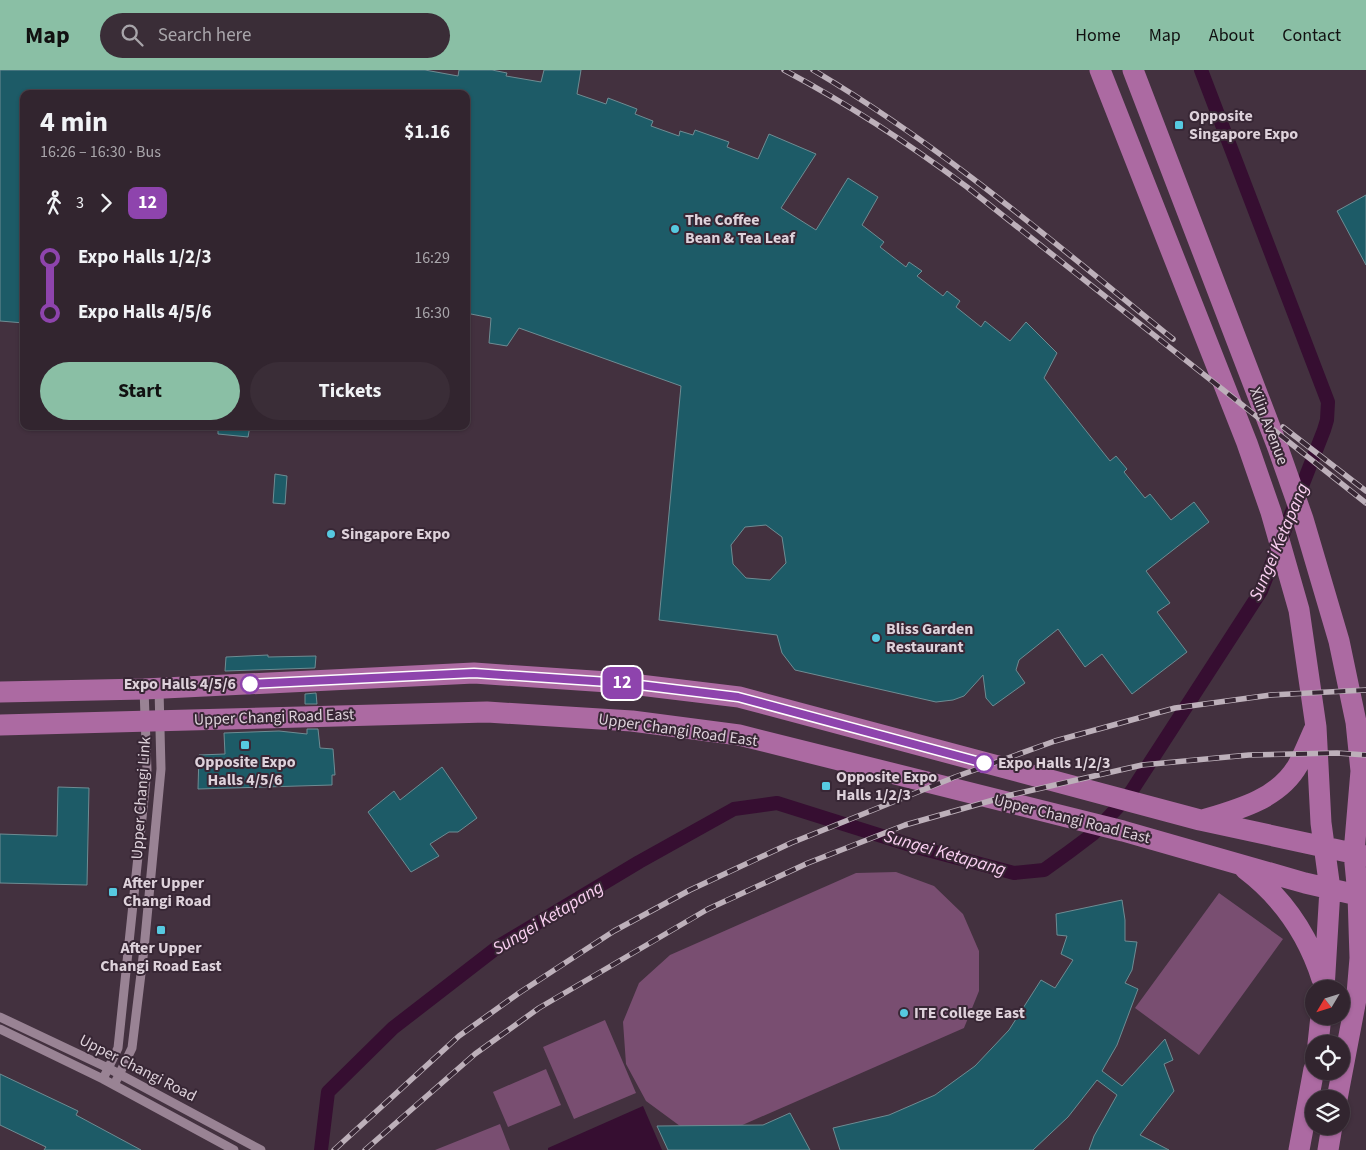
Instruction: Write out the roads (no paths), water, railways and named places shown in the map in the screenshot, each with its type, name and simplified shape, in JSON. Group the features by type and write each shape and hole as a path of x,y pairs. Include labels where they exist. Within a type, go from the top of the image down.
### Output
{"main road":[{"name":"Xilin Avenue","path":"1100,70 1247,443 1271,512 1299,610 1316,727 1324,847 1330,889 1324,980"},
{"name":"Xilin Avenue","path":"1133,70 1278,448 1303,519 1339,641 1356,722 1363,778 1360,854 1362,896 1357,994"},
{"name":"Upper Changi Road East","path":"0,692 152,689 474,673 623,683 738,697 1200,820 1360,854"},
{"name":"Upper Changi Road East","path":"0,725 487,712 632,721 739,735 1123,831 1330,889 1362,896"},
{"path":"1200,820 1240,809 1283,784 1298,766 1316,727"},
{"path":"1236,863 1260,881 1292,917 1307,941 1321,980"},
{"path":"1339,1090 1357,994 1366,975"},
{"path":"1299,1150 1312,1080"},
{"path":"1328,1150 1330,1135"}],"street":[{"name":"Upper Changi Link","path":"114,1085 132,1048 144,948 161,769 154,722 152,689"},
{"name":"Upper Changi Link","path":"103,1079 118,1048 147,770 154,722 152,689"},
{"name":"Upper Changi Road","path":"0,1017 120,1074 261,1150"},
{"name":"Upper Changi Road","path":"0,1029 103,1079 234,1150"}],"waterway":[{"name":"Sungei Ketapang","path":"321,1150 328,1092 393,1028 499,946 639,862 734,809 777,803 920,848 1014,873 1044,870 1093,834 1129,795 1261,591 1327,420 1328,402 1201,70"}],"railway":[{"path":"784,70 831,96 877,125 967,187 1366,503"},
{"path":"813,70 861,100 953,164 1173,339"},
{"path":"1283,427 1366,491"},
{"path":"334,1150 459,1036 519,993 614,931 690,890 791,843 955,777 1055,741 1175,708 1271,695 1366,690"},
{"path":"365,1150 475,1054 539,1008 708,909 808,863 905,825 1011,795 1142,765 1249,755 1337,753 1366,755"}],"place":[{"name":"Opposite Singapore Expo","path":"1179,125"},
{"name":"The Coffee Bean & Tea Leaf","path":"675,229"},
{"name":"Singapore Expo","path":"331,534"},
{"name":"Bliss Garden Restaurant","path":"876,638"},
{"name":"Expo Halls 4/5/6","path":"250,684"},
{"name":"Opposite Expo Halls 4/5/6","path":"245,745"},
{"name":"Expo Halls 1/2/3","path":"984,763"},
{"name":"Opposite Expo Halls 1/2/3","path":"826,786"},
{"name":"After Upper Changi Road","path":"113,892"},
{"name":"After Upper Changi Road East","path":"161,930"},
{"name":"ITE College East","path":"904,1013"}]}
